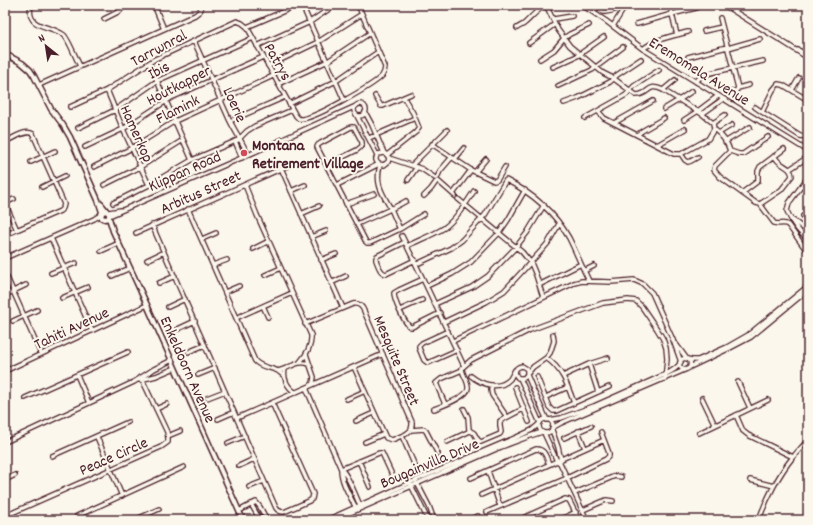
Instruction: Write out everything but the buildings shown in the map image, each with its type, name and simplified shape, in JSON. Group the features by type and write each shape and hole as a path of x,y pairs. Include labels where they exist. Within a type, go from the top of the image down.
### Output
{"street":[{"path":"31,5 30,15 32,20 36,24 66,37 80,66"},
{"path":"104,19 120,11 122,8 121,5"},
{"path":"154,5 164,28"},
{"path":"39,85 198,14 201,9 201,5"},
{"path":"247,27 298,5"},
{"path":"302,5 344,100 379,78 384,73 385,67 358,5"},
{"path":"257,46 310,22 335,5"},
{"name":"Eremomela Avenue","path":"582,5 643,49 808,151"},
{"path":"595,5 604,12 616,10 620,5"},
{"path":"612,26 626,5"},
{"path":"670,5 677,35"},
{"path":"724,5 808,58"},
{"path":"517,28 526,22 540,8 546,6 558,30 570,46 605,74 613,78 634,94 644,94 653,87 663,90 702,114 713,123 714,129 708,139 681,154 672,154 601,116 598,111"},
{"path":"637,24 696,8"},
{"path":"268,66 318,42 362,14"},
{"path":"529,43 554,22 572,16"},
{"path":"720,18 738,88"},
{"name":"Tarrwnral","path":"70,107 107,90 149,63 237,21 247,27"},
{"path":"540,59 554,50 564,38 589,25"},
{"path":"704,31 722,26"},
{"name":"Patrys","path":"247,27 292,110 299,119 304,119 344,100"},
{"path":"643,49 658,40 688,32"},
{"path":"278,84 328,61 370,33"},
{"path":"553,67 574,58 604,37"},
{"name":"Ibis","path":"78,128 115,110 157,82 253,38"},
{"path":"688,57 760,39"},
{"name":"Loerie","path":"194,41 230,121 248,155"},
{"path":"788,45 808,55"},
{"path":"558,86 592,70 624,47"},
{"path":"289,104 336,81 378,52"},
{"name":"Enkeldoorn Avenue","path":"5,54 20,61 34,76 51,109 69,135 243,520"},
{"name":"Houtkapper","path":"85,147 123,129 166,100 263,57"},
{"path":"564,103 591,92 610,82 613,78 641,59"},
{"path":"696,82 702,76 763,61"},
{"path":"149,63 192,160"},
{"path":"585,118 626,95 636,85 658,70"},
{"name":"Flamink","path":"94,167 132,148 175,121 273,76"},
{"path":"792,90 799,78"},
{"path":"663,90 675,80"},
{"path":"762,112 776,86 781,84 808,100"},
{"path":"728,93 736,91 738,88 749,86"},
{"name":"Hamerkop","path":"107,90 149,185"},
{"path":"664,109 692,91"},
{"path":"375,96 381,106 411,94"},
{"path":"230,121 285,96"},
{"path":"684,120 698,112 718,96"},
{"path":"386,155 419,128 404,98"},
{"path":"702,114 723,99"},
{"path":"614,123 653,101"},
{"path":"337,186 380,165 386,164 389,160 363,106 356,106 354,112 369,138 377,156 376,160 380,165 378,176 379,186 400,229"},
{"name":"Klippan Road","path":"5,258 94,219 116,210 122,210 242,158 356,106"},
{"path":"754,107 800,136 808,138"},
{"path":"112,203 149,185 192,160 240,139 245,133 255,126 292,110"},
{"name":"Klippan Road","path":"344,112 354,112"},
{"path":"357,116 363,115 365,112"},
{"path":"713,123 725,115"},
{"path":"369,138 415,118"},
{"path":"637,136 642,131 664,118"},
{"path":"719,133 732,125"},
{"path":"327,165 361,147 363,144 354,127 318,145 318,148 368,244 400,229 424,214"},
{"path":"725,142 750,127"},
{"path":"657,145 685,129"},
{"path":"714,129 719,133 730,151 739,154 743,154 768,138"},
{"path":"412,165 447,130"},
{"path":"5,142 30,132 34,136 64,202 63,208 60,211 5,235"},
{"path":"104,185 140,167 183,140"},
{"name":"Loerie","path":"235,141 242,158"},
{"path":"432,144 473,171 490,180 497,180 505,167"},
{"path":"424,196 431,189 440,172 464,148"},
{"path":"742,193 758,182 758,170 760,167 784,149"},
{"path":"31,162 55,151"},
{"path":"730,151 715,166 714,170 720,177 756,203 760,204 774,223 788,225 804,247 808,250"},
{"path":"377,156 380,153 422,169 522,252 531,263 543,298"},
{"path":"681,154 688,162 698,157"},
{"path":"760,204 781,190 792,176 790,169 779,162 774,156"},
{"path":"455,196 473,171 486,159"},
{"path":"790,169 805,159"},
{"name":"Arbitus Street","path":"136,233 296,162"},
{"path":"408,180 417,167"},
{"path":"281,168 342,308 305,324"},
{"path":"42,187 65,176"},
{"path":"808,177 788,206 787,211 802,234 808,239"},
{"path":"474,191 452,220 443,228 377,256 376,260 382,272 386,274 457,244 482,219 506,180 525,190 544,205 569,239 588,281"},
{"path":"245,185 311,338 306,354 300,362 278,371"},
{"path":"291,192 305,185"},
{"path":"427,286 452,274 471,262 499,233 525,190"},
{"path":"346,204 374,194"},
{"path":"14,198 5,203 17,230"},
{"path":"357,224 391,210 406,201"},
{"path":"436,304 488,276 516,247 527,233 544,205"},
{"path":"301,214 319,206"},
{"path":"188,209 255,361 262,366 278,371 284,376 291,390 295,392"},
{"path":"803,216 808,214"},
{"path":"791,218 808,232"},
{"path":"444,322 494,298 504,290 531,263 548,243 559,224"},
{"path":"152,225 276,508 280,512 284,512 307,502 312,498 313,494 272,402"},
{"path":"311,237 326,231"},
{"path":"202,239 216,233"},
{"path":"402,236 416,262 457,350 463,368 464,377 468,385 468,391 465,394 434,409"},
{"path":"51,238 92,331"},
{"path":"253,249 269,242"},
{"path":"101,251 119,243"},
{"path":"148,260 164,252"},
{"path":"321,260 336,254"},
{"path":"213,265 226,260"},
{"path":"51,273 76,263"},
{"path":"539,285 581,264"},
{"path":"584,271 594,266"},
{"path":"112,276 130,268"},
{"path":"265,275 281,268"},
{"path":"5,273 41,354"},
{"path":"159,283 175,276"},
{"path":"331,282 346,276"},
{"path":"423,279 399,290 394,294 394,298 406,323 412,327 440,313"},
{"path":"453,341 582,281 611,282 626,280 638,280 652,293 673,340 681,362 681,367 684,369 689,368 690,362 673,340"},
{"path":"5,295 26,285"},
{"path":"225,292 238,286"},
{"name":"Bougainvilla Drive","path":"800,296 808,286"},
{"path":"62,298 88,287"},
{"name":"Bougainvilla Drive","path":"327,520 524,438 549,432 561,422 689,368 751,337 808,290"},
{"path":"236,318 292,293"},
{"path":"168,306 185,299"},
{"path":"400,310 422,300"},
{"path":"445,404 436,384 441,379 463,368 471,360 530,330 603,303 628,300 636,301 642,307 663,339 667,359 665,379"},
{"name":"Mesquite Street","path":"342,308 356,303 360,305 364,311 412,422 412,430"},
{"name":"Tahiti Avenue","path":"5,370 147,305"},
{"path":"263,306 268,317"},
{"path":"13,321 37,310"},
{"path":"178,329 194,321"},
{"name":"Bougainvilla Drive","path":"416,482 532,430 543,420 561,418 594,406 666,374 677,367 683,359 698,360 727,347 762,327"},
{"path":"448,331 422,343 419,346 424,360 428,363 457,350"},
{"path":"471,376 481,383 492,385 502,384 510,379 524,378 533,367 546,358 552,349 554,341 553,334"},
{"path":"188,352 205,345"},
{"path":"25,398 128,352"},
{"path":"306,354 314,381 310,386"},
{"path":"237,418 383,354"},
{"path":"546,358 553,363 563,376 574,402"},
{"path":"563,376 589,364 608,358"},
{"path":"5,442 134,382 172,360"},
{"path":"300,362 305,362 308,364"},
{"path":"589,364 598,392"},
{"path":"524,366 527,369 527,374 532,387 548,420 552,423 552,429 558,447 560,461"},
{"path":"354,367 386,438 392,440 412,430 424,429 438,454"},
{"path":"510,379 518,367 533,367"},
{"path":"141,378 156,376 175,368"},
{"path":"198,375 215,368"},
{"path":"284,376 285,369"},
{"path":"515,370 515,374 519,378 540,423 540,430 560,461 588,520"},
{"path":"77,375 89,403"},
{"path":"313,375 322,381"},
{"name":"Peace Circle","path":"5,516 163,446 168,442 168,436 141,378"},
{"path":"537,378 549,407 553,411 609,387"},
{"path":"738,382 750,408"},
{"path":"492,385 492,395 507,417"},
{"path":"289,387 289,395"},
{"path":"515,387 529,422"},
{"path":"546,397 568,387"},
{"path":"306,388 341,469 342,478 356,508"},
{"path":"207,398 225,390"},
{"path":"347,398 365,390"},
{"path":"702,398 714,425"},
{"path":"698,433 768,400"},
{"path":"156,409 167,404"},
{"path":"464,410 468,417 468,428 474,433 480,442 483,442 500,434 500,422 523,409"},
{"path":"218,419 234,412"},
{"path":"356,421 374,413"},
{"path":"736,415 744,431 748,434 793,457"},
{"path":"52,456 128,422"},
{"path":"564,438 591,426"},
{"path":"168,436 180,431"},
{"path":"447,442 470,431"},
{"path":"578,432 585,448"},
{"path":"487,512 567,478 608,458 609,452 600,432"},
{"path":"365,442 384,434"},
{"path":"228,443 245,436"},
{"path":"402,436 415,466"},
{"path":"97,437 122,496"},
{"path":"481,494 549,464 560,461 604,440"},
{"path":"759,520 762,510 774,486 793,457 808,440"},
{"path":"471,478 536,449 543,451 549,464"},
{"path":"341,469 382,453 393,477"},
{"path":"239,466 254,459"},
{"path":"359,461 370,487"},
{"path":"77,516 184,467"},
{"path":"341,469 348,479 361,506"},
{"path":"488,471 500,506"},
{"path":"5,480 15,476"},
{"path":"575,493 615,476 621,477"},
{"path":"750,480 774,486"},
{"path":"249,487 264,481"},
{"path":"416,482 429,506 434,520"},
{"path":"411,484 428,520"},
{"path":"521,520 565,499 570,502 579,520"},
{"path":"583,510 606,500 613,501"},
{"path":"239,511 256,502 267,520"},
{"path":"251,504 260,520"},
{"name":"Bougainvilla Drive","path":"334,520 356,508"},
{"path":"135,520 158,509"},
{"path":"559,520 576,512"},
{"path":"468,520 478,516"}],"place":[{"name":"Montana Retirement Village","path":"244,153"}]}
